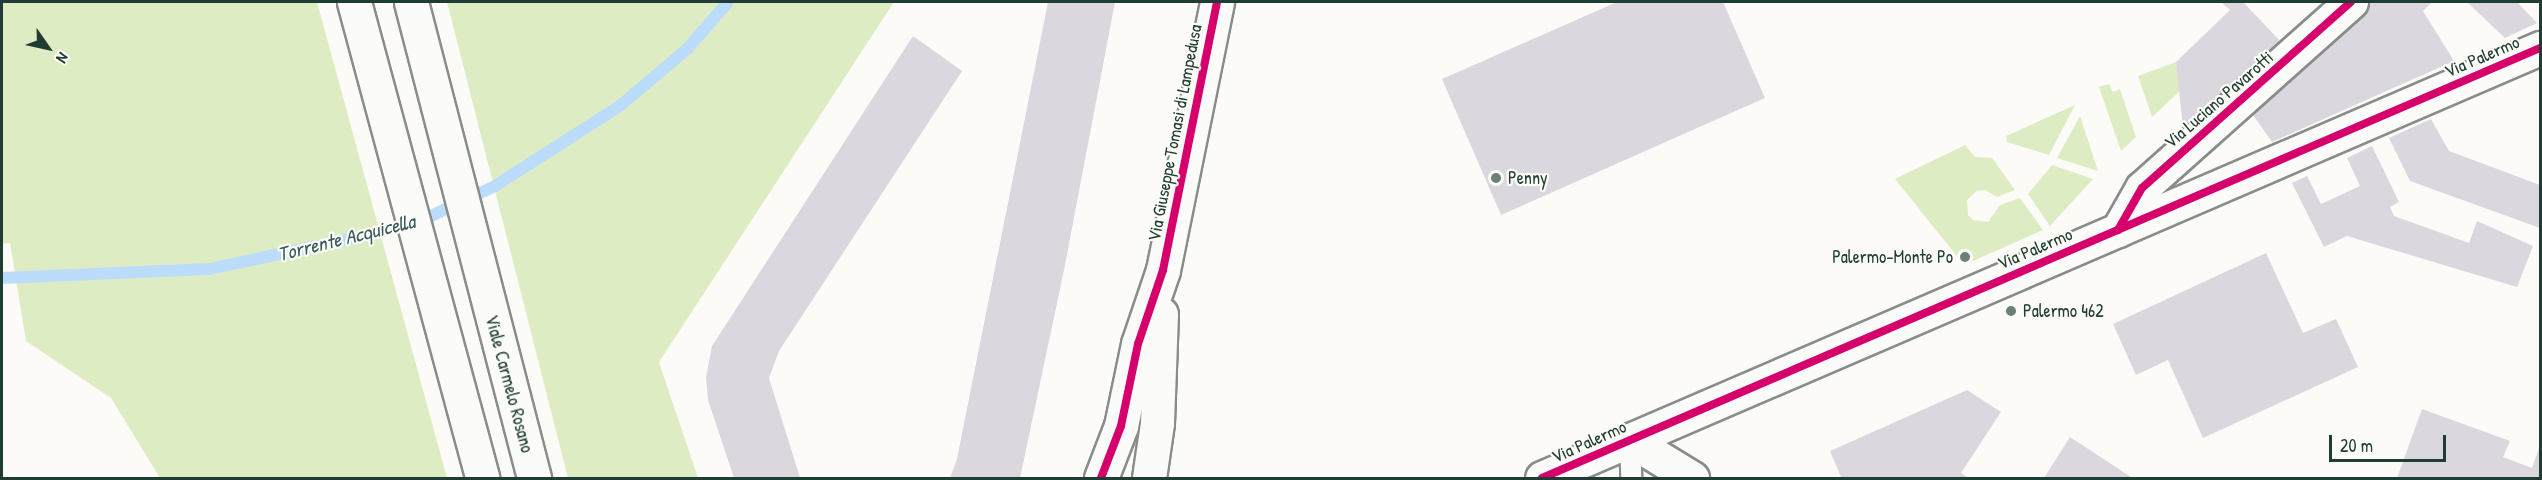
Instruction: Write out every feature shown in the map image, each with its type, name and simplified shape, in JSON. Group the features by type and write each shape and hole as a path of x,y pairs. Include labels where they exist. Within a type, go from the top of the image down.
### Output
{"main road":[{"path":"354,2 396,150 482,478"},
{"name":"Viale Carmelo Rosano","path":"411,2 534,478"},
{"name":"Via Giuseppe Tomasi di Lampedusa","path":"1163,270 1217,2"},
{"name":"Via Luciano Pavarotti","path":"2118,230 2142,188 2350,2"},
{"name":"Via Palermo","path":"1542,478 2541,48"},
{"path":"1149,478 1157,423 1163,270"},
{"path":"1117,478 1121,426 1138,344 1163,270"},
{"path":"1135,478 1159,348"},
{"path":"1101,478 1121,426"},
{"path":"1630,440 1692,478"}],"lane":[{"path":"1630,440 1631,478"}],"green space":[{"path":"2,2 317,2 447,478 160,478 111,398 26,341 10,243 2,244"},
{"path":"447,2 894,2 659,362 698,478 568,478"},
{"path":"2176,62 2180,91 2152,117 2138,76"},
{"path":"2109,84 2113,92 2120,89 2136,137 2121,151 2099,87"},
{"path":"2075,105 2049,155 2007,142 2006,136"},
{"path":"2080,116 2098,171 2057,158"},
{"path":"1965,145 1975,157 1992,158 2015,190 1997,197 1985,190 1977,191 1967,200 1968,215 1973,220 1988,222 2000,205 2020,198 2043,230 1964,265 1895,179"},
{"path":"2052,165 2093,179 2050,226 2028,194"}],"building":[{"path":"1048,2 1115,2 1064,270 1020,478 950,478 957,459"},
{"path":"1617,2 1723,2 1765,98 1501,215 1442,79"},
{"path":"2221,2 2243,2 2282,43 2184,137 2176,62 2230,10"},
{"path":"2371,2 2432,2 2423,11 2454,61 2272,142 2251,112"},
{"path":"2467,2 2517,2 2537,23 2505,38"},
{"path":"913,36 962,71 779,351 769,378 800,478 734,478 708,400 706,378 712,346"},
{"path":"2431,119 2449,151 2540,185 2540,228 2410,181 2389,138"},
{"path":"2372,146 2399,202 2390,207 2394,216 2469,243 2477,221 2533,246 2517,287 2347,236 2324,247 2292,183 2307,176 2321,204 2360,186 2347,158"},
{"path":"2266,253 2303,333 2336,319 2358,367 2203,438 2168,360 2136,375 2113,324"},
{"path":"1967,390 2001,412 1961,473 1969,478 1841,477 1830,451"},
{"path":"2422,409 2510,441 2503,457 2532,468 2540,445 2540,478 2397,478"},
{"path":"2070,437 2131,477 2044,478"}],"waterway":[{"name":"Torrente Acquicella","path":"2,278 209,269 374,234 431,216 495,186 621,105 687,49 728,2"}],"cycle path":[{"path":"1101,478 1121,426 1138,344 1163,270 1217,2"},
{"path":"2118,230 2142,188 2351,2"},
{"path":"1542,478 2540,48"}],"place":[{"name":"Penny","path":"1496,178"},
{"name":"Palermo-Monte Po","path":"1965,257"},
{"name":"Palermo 462","path":"2011,311"}]}
